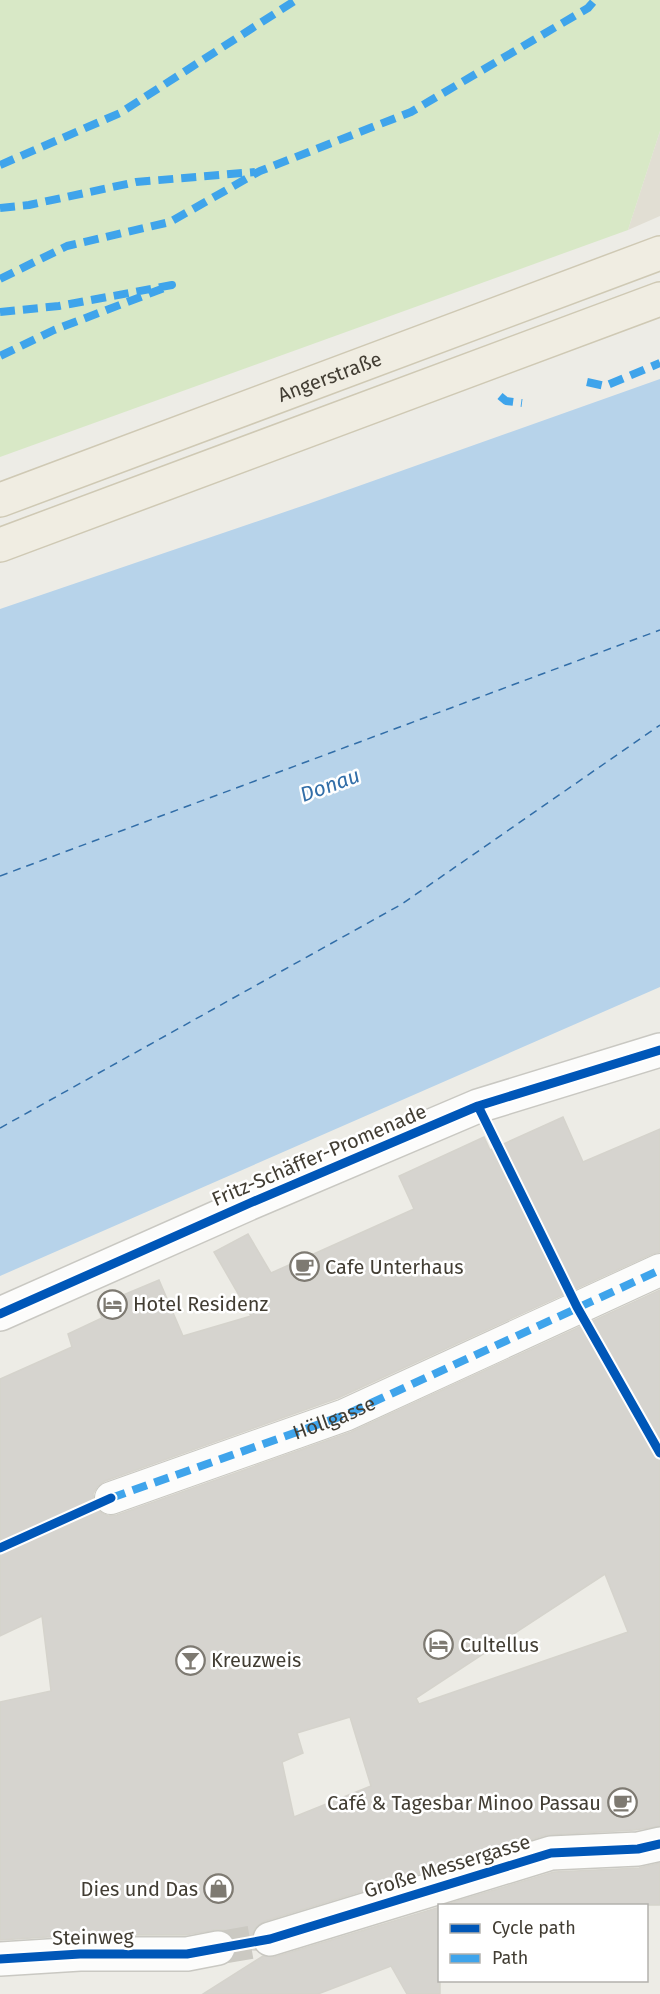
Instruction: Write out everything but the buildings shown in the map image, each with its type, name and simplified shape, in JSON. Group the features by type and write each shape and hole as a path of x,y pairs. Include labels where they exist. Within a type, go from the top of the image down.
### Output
{"main road":[{"name":"Angerstraße","path":"0,500 660,253"},
{"path":"0,545 660,298"}],"street":[{"name":"Fritz-Schäffer-Promenade","path":"0,1314 250,1203 478,1106 660,1050"},
{"name":"Höllgasse","path":"111,1498 345,1415 660,1270"},
{"name":"Große Messergasse","path":"270,1939 551,1853 649,1846"},
{"name":"Steinweg","path":"0,1959 80,1954 202,1951"}],"shaded area":[{"path":"660,131 660,216 628,230"}],"green space":[{"path":"0,0 660,0 660,131 628,230 0,457"}],"water":[{"name":"Donau","path":"660,379 660,987 0,1276 0,609 308,504"}],"ferry route":[{"path":"0,876 660,630"},
{"path":"0,1128 402,904 660,725"}],"tunnel":[{"path":"218,1948 270,1939"}],"marked path":[{"path":"0,165 120,113 296,0"},
{"path":"0,279 67,246 170,222 260,171 411,112 588,8 595,0"},
{"path":"0,208 29,205 136,182 255,172"},
{"path":"0,312 59,306 172,285 54,330 0,356"},
{"path":"587,382 605,386 660,363"},
{"path":"500,396 506,401 522,403"},
{"path":"111,1498 345,1415 660,1270"}],"cycle path":[{"path":"0,1314 250,1203 478,1106 660,1050"},
{"path":"478,1106 577,1307 660,1453"},
{"path":"0,1548 111,1498"},
{"path":"0,1959 80,1954 187,1954 270,1939 551,1853 638,1849 660,1844"}],"place":[{"name":"Cafe Unterhaus","path":"304,1267"},
{"name":"Hotel Residenz","path":"112,1304"},
{"name":"Cultellus","path":"439,1645"},
{"name":"Kreuzweis","path":"190,1660"},
{"name":"Café & Tagesbar Minoo Passau","path":"622,1803"},
{"name":"Dies und Das","path":"219,1889"}]}
